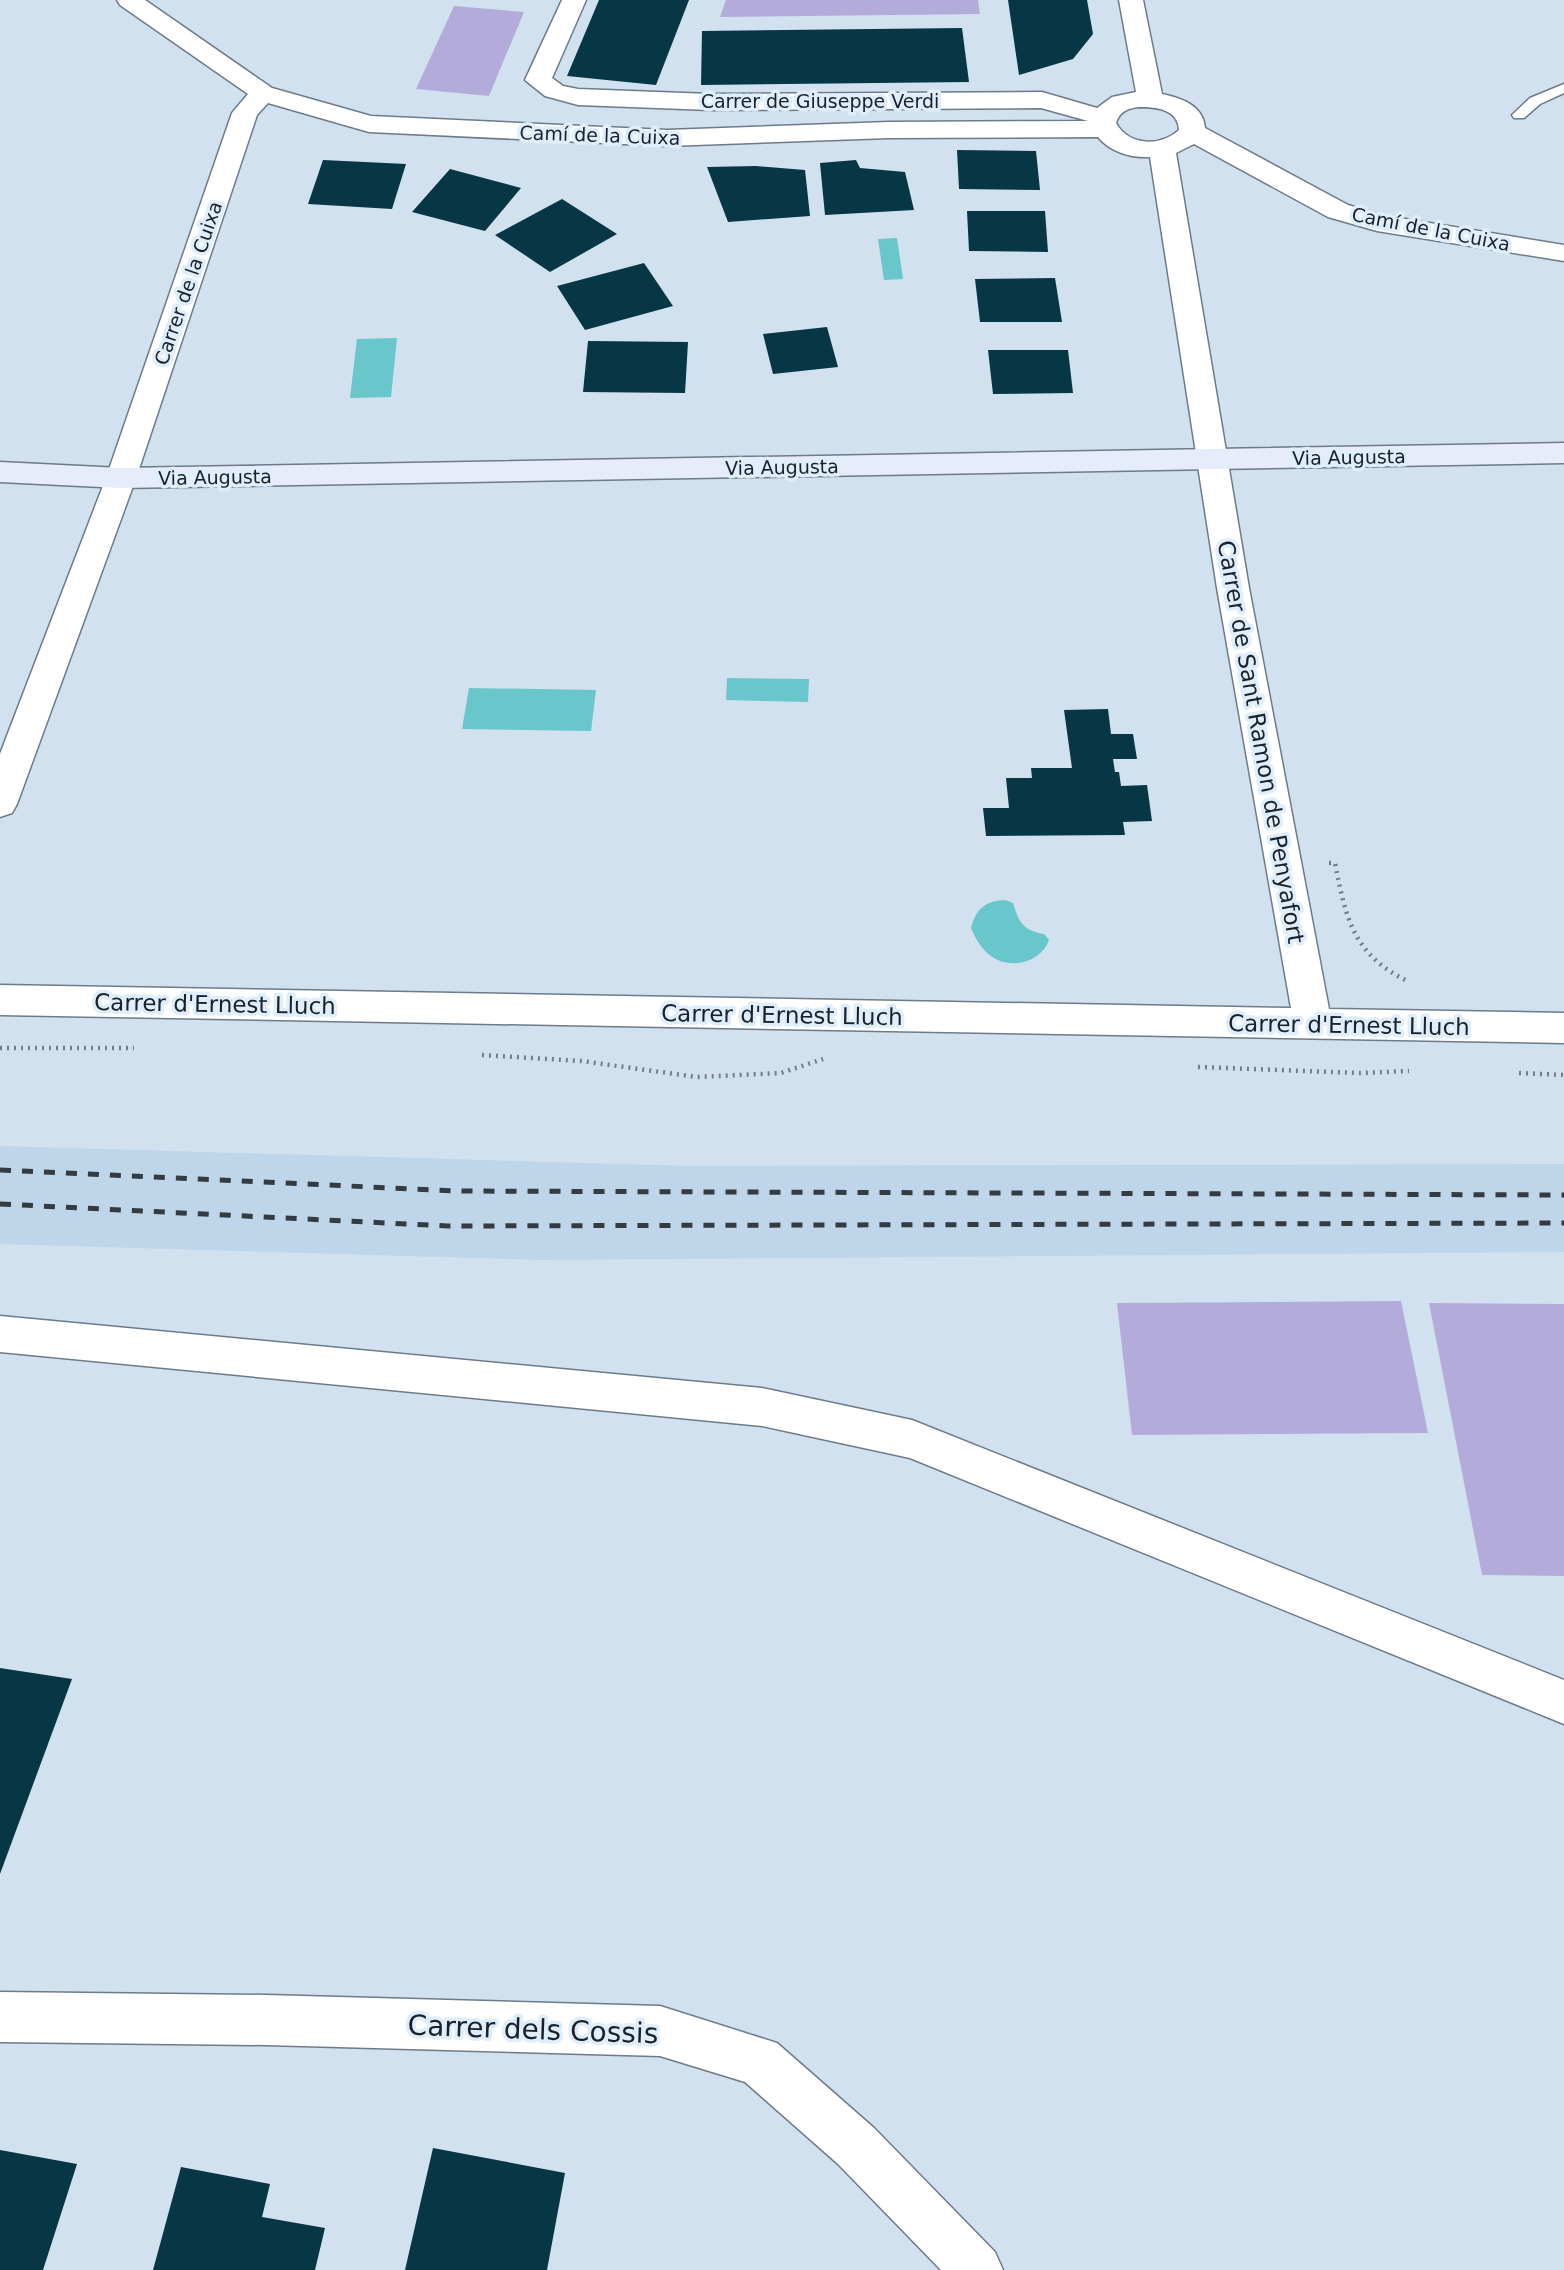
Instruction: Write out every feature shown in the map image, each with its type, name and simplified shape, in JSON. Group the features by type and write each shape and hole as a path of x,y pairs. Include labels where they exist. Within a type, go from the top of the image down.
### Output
{"main road":[{"name":"Via Augusta","path":"0,472 121,478 1564,453"}],"street":[{"name":"Camí de la Cuixa","path":"129,0 263,93 369,124 667,138 1104,123"},
{"name":"Carrer de Giuseppe Verdi","path":"574,0 538,80 554,91 578,97 710,102 1042,100 1104,123 1121,143 1162,149"},
{"path":"1131,0 1150,99"},
{"name":"Carrer de la Cuixa","path":"0,804 20,742 121,478 246,113 263,93"},
{"path":"1104,123 1107,111 1120,103 1150,99 1174,105 1190,117 1192,132 1176,146 1162,149"},
{"name":"Camí de la Cuixa","path":"1192,132 1338,211 1377,223 1564,253"},
{"name":"Carrer de Sant Ramon de Penyafort","path":"1162,149 1211,460 1281,864 1313,1024"},
{"name":"Carrer d'Ernest Lluch","path":"0,1000 1564,1028"},
{"path":"0,1334 762,1407 912,1439 1564,1702"},
{"name":"Carrer dels Cossis","path":"0,2017 266,2020 660,2031 759,2060 856,2146 977,2270"}],"lane":[{"path":"1519,115 1535,101 1564,88"}],"path":[{"path":"1281,864 1335,863 1348,925 1358,943 1371,960 1391,975 1416,984"},
{"path":"0,1048 145,1048"},
{"path":"472,1054 581,1062 697,1077 781,1073 826,1058"},
{"path":"1185,1067 1360,1073 1410,1071"},
{"path":"1514,1073 1564,1075"}],"shaded area":[{"path":"726,0 978,0 980,14 720,17"},
{"path":"454,6 524,12 489,96 416,89"},
{"path":"0,1146 689,1166 1564,1164 1564,1252 542,1260 0,1244"},
{"path":"1401,1301 1428,1433 1132,1435 1117,1303"},
{"path":"1429,1303 1564,1304 1564,1576 1482,1575"}],"water":[{"path":"897,238 903,279 884,280 878,239"},
{"path":"397,338 391,397 350,398 357,339"},
{"path":"727,678 809,679 808,702 726,700"},
{"path":"469,688 596,690 591,731 462,729"},
{"path":"1005,900 1013,903 1023,924 1044,934 1049,940 1045,948 1032,959 1007,963 991,956 979,944 971,928 982,907"}],"building":[{"path":"599,0 689,0 656,85 567,76"},
{"path":"1008,0 1087,0 1093,34 1073,59 1019,75"},
{"path":"962,28 969,82 701,85 702,31"},
{"path":"957,150 1036,151 1040,190 959,189"},
{"path":"323,160 406,164 392,209 308,204"},
{"path":"856,160 860,168 905,172 914,210 825,215 820,163"},
{"path":"756,166 805,170 810,216 728,222 707,167"},
{"path":"450,169 521,188 485,231 412,212"},
{"path":"562,199 617,234 550,272 495,235"},
{"path":"967,211 1045,211 1048,252 969,251"},
{"path":"644,263 673,306 585,330 557,286"},
{"path":"1055,278 1062,322 980,322 975,279"},
{"path":"827,327 838,367 773,374 763,334"},
{"path":"588,341 688,342 685,393 583,392"},
{"path":"988,350 1068,350 1073,393 993,394"},
{"path":"1108,709 1111,734 1133,734 1137,759 1113,759 1115,772 1119,772 1121,786 1147,785 1152,821 1123,822 1125,835 986,836 983,808 1009,808 1006,778 1032,778 1031,768 1072,768 1064,710"},
{"path":"0,1668 72,1679 0,1874"},
{"path":"433,2148 565,2173 547,2270 405,2270"},
{"path":"0,2150 77,2164 43,2270 0,2270"},
{"path":"181,2167 270,2184 262,2217 325,2228 315,2270 153,2270"}],"railway":[{"path":"0,1170 458,1191 1564,1195"},
{"path":"0,1204 448,1226 1564,1223"}]}
